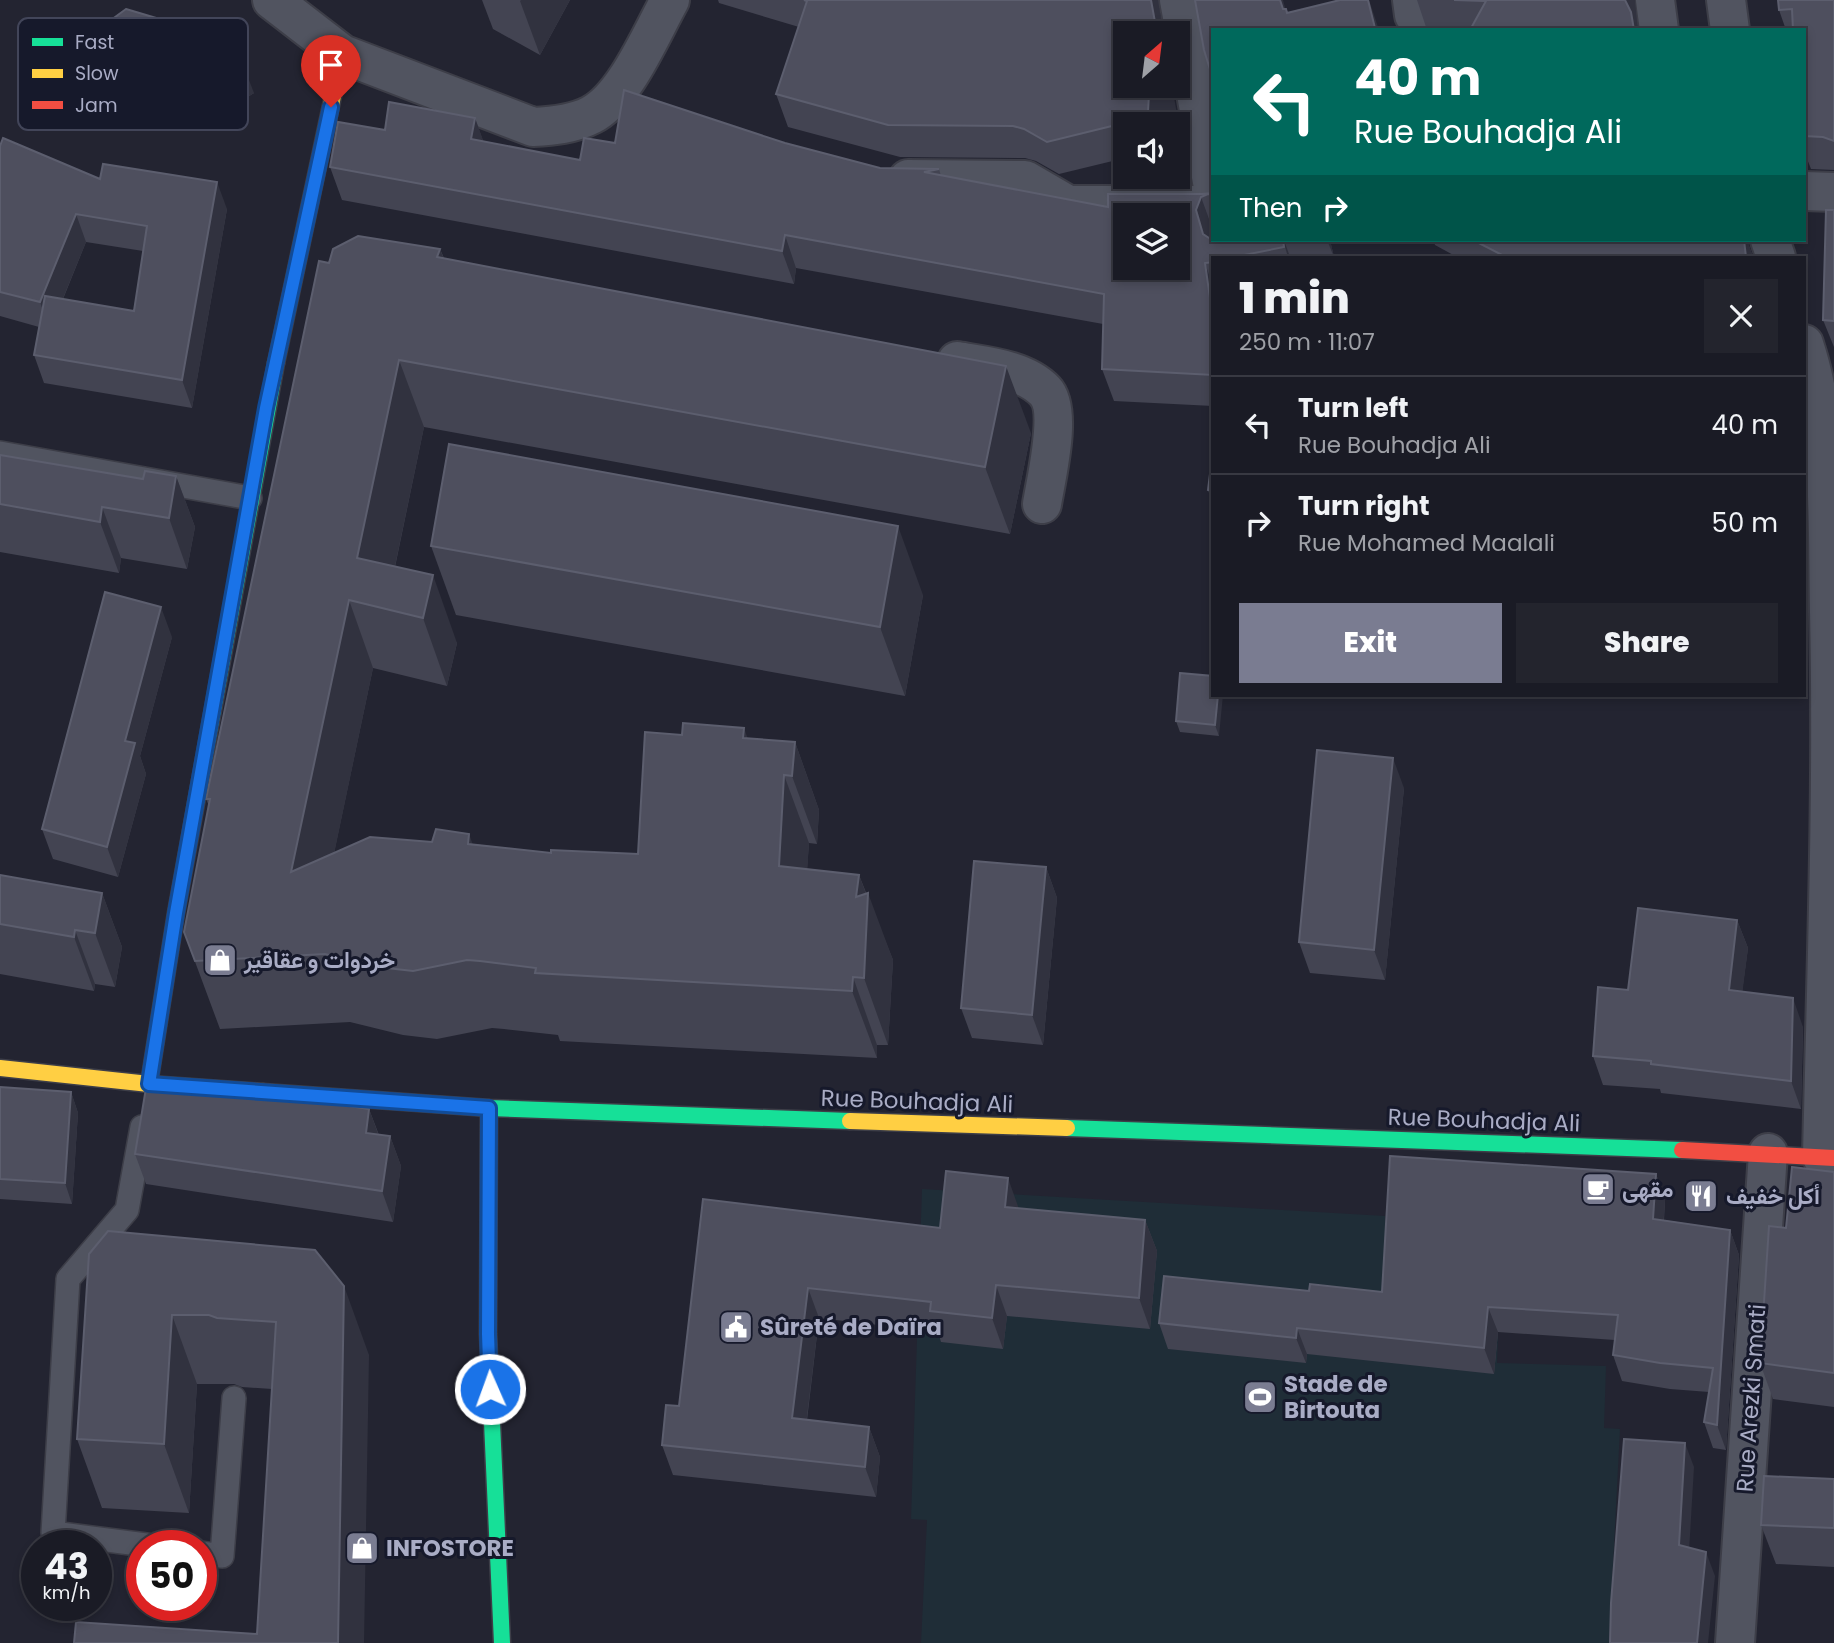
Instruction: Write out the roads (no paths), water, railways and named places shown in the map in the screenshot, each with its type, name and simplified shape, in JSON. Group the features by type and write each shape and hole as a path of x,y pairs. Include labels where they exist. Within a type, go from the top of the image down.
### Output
{"main road":[{"path":"149,1084 176,913 266,408 311,267 342,54"},
{"name":"Rue Bouhadja Ali","path":"0,1068 149,1084 489,1108 1768,1153 1828,1158"},
{"path":"489,1108 488,1334 502,1643"}],"street":[{"path":"272,0 342,54 533,127 556,126 592,115 631,98 670,0"},
{"path":"1179,0 1211,176"},
{"path":"1655,0 1659,28"},
{"path":"1726,0 1730,28"},
{"path":"870,172 897,179 1025,180 1068,205 1211,205"},
{"path":"1806,191 1834,192"},
{"path":"928,357 996,368 1027,378 1046,392 1054,413 1042,504"},
{"path":"1818,367 1827,484 1833,753 1828,1158"},
{"name":"Rue Arezki Smati","path":"1735,1643 1768,1153"}],"lane":[{"path":"0,453 250,498"},
{"path":"126,1542 53,1533 68,1279 127,1210 149,1084"},
{"path":"217,1555 222,1556 234,1398"}],"place":[{"name":"خردوات و عقاقير","path":"220,960"},
{"name":"مقهى","path":"1598,1189"},
{"name":"أكل خفيف","path":"1701,1196"},
{"name":"Sûreté de Daïra","path":"736,1327"},
{"name":"Stade de Birtouta","path":"1260,1397"},
{"name":"INFOSTORE","path":"362,1548"}]}
